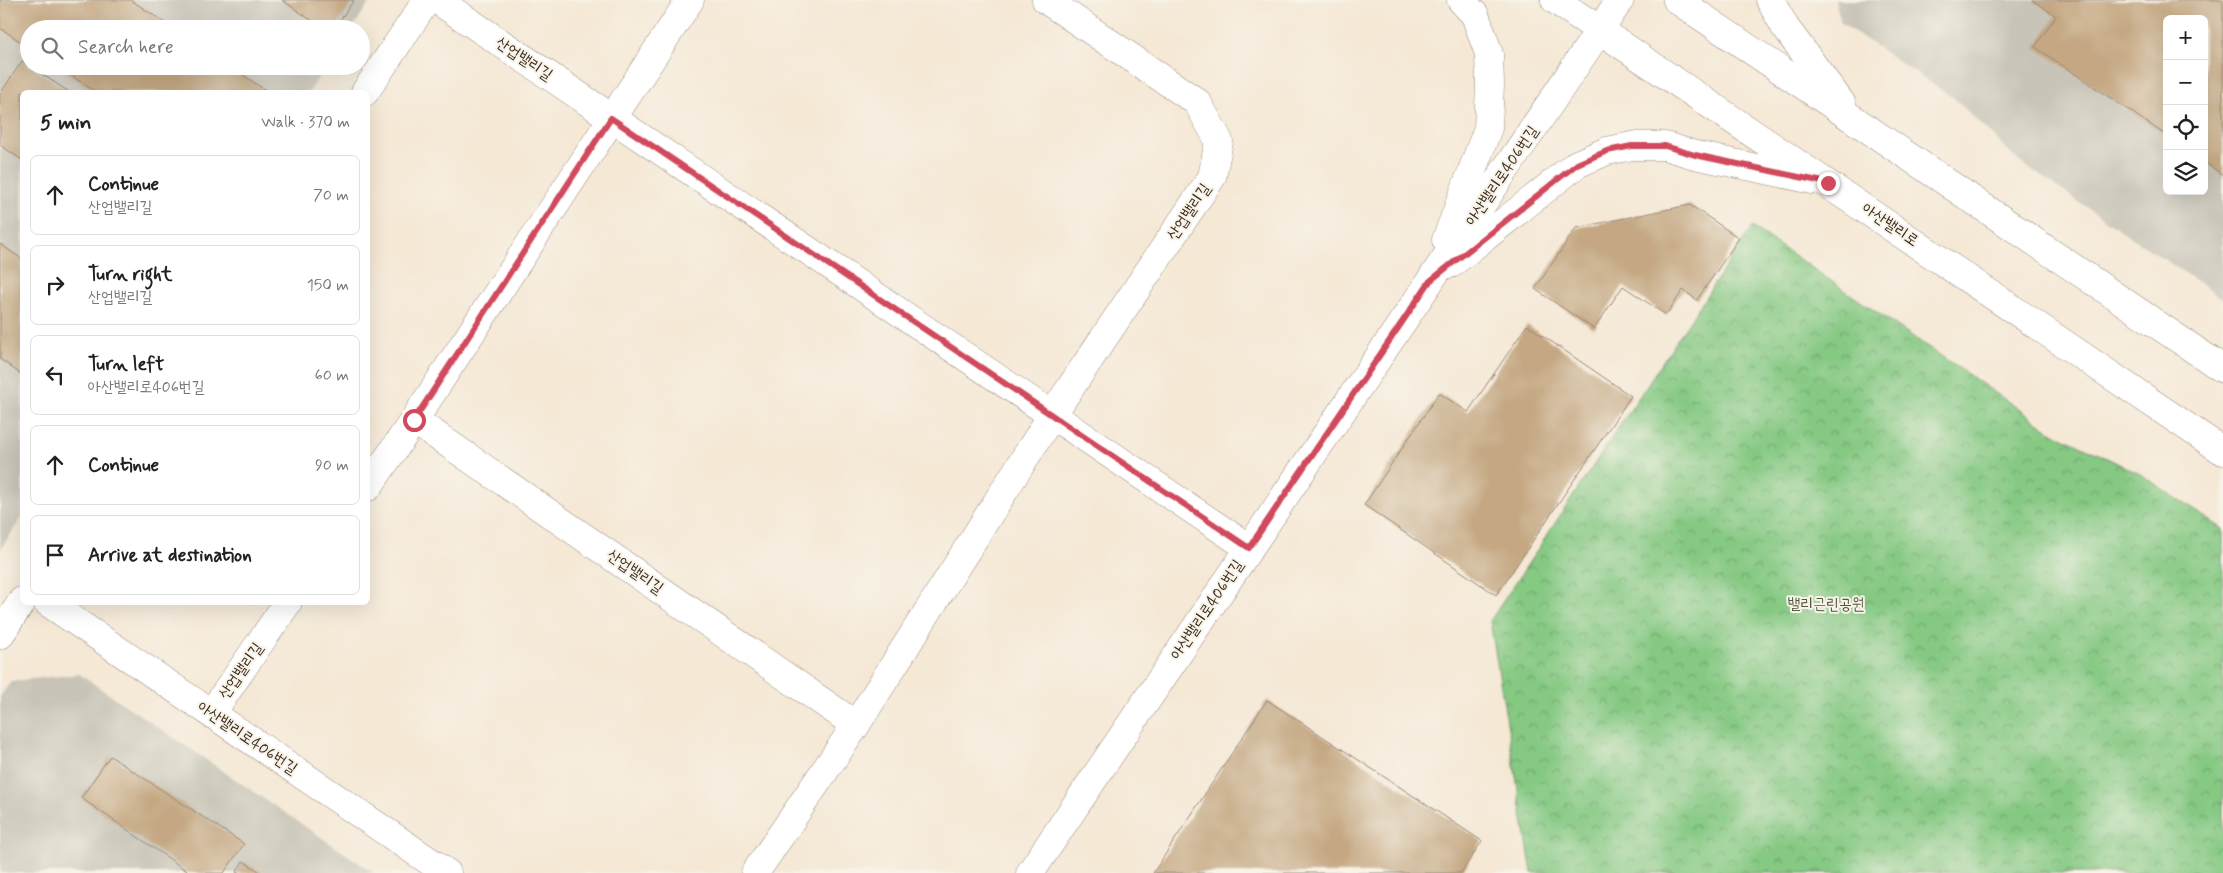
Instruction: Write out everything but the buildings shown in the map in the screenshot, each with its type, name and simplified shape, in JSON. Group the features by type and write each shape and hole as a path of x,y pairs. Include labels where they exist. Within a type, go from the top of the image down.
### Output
{"street":[{"path":"366,90 427,0"},
{"name":"산업밸리길","path":"437,0 1249,548"},
{"path":"370,484 690,0"},
{"name":"산업밸리길","path":"755,873 856,725 1052,415 1212,177 1219,141 1197,102 1046,0"},
{"path":"1430,281 1488,128 1489,54 1475,15 1461,0"},
{"name":"아산밸리로","path":"1555,0 2223,451"},
{"name":"아산밸리로406번길","path":"1030,873 1620,0"},
{"path":"1677,0 2223,369"},
{"path":"1770,0 1785,26 1853,120"},
{"path":"1430,281 1577,164 1607,151 1632,146 1665,146 1695,155 1828,183"},
{"name":"산업밸리길","path":"414,420 856,725"},
{"path":"0,635 20,604"},
{"name":"아산밸리로406번길","path":"51,605 447,873"},
{"name":"산업밸리길","path":"211,714 286,605"}],"shaded area":[{"path":"0,0 371,0 358,20 20,20 20,75 320,75 310,90 20,90 20,520 0,550"},
{"path":"1835,0 2223,0 2223,299 2020,162 1955,99 1841,23"},
{"path":"79,674 374,873 0,873 0,697 11,681"}],"green space":[{"name":"밸리근린공원","path":"1752,227 2051,431 2140,474 2223,529 2223,873 1532,873 1490,621"}],"route":[{"path":"414,420 611,118 1249,548 1430,281 1577,164 1607,151 1632,146 1665,146 1695,155 1828,183"}]}
